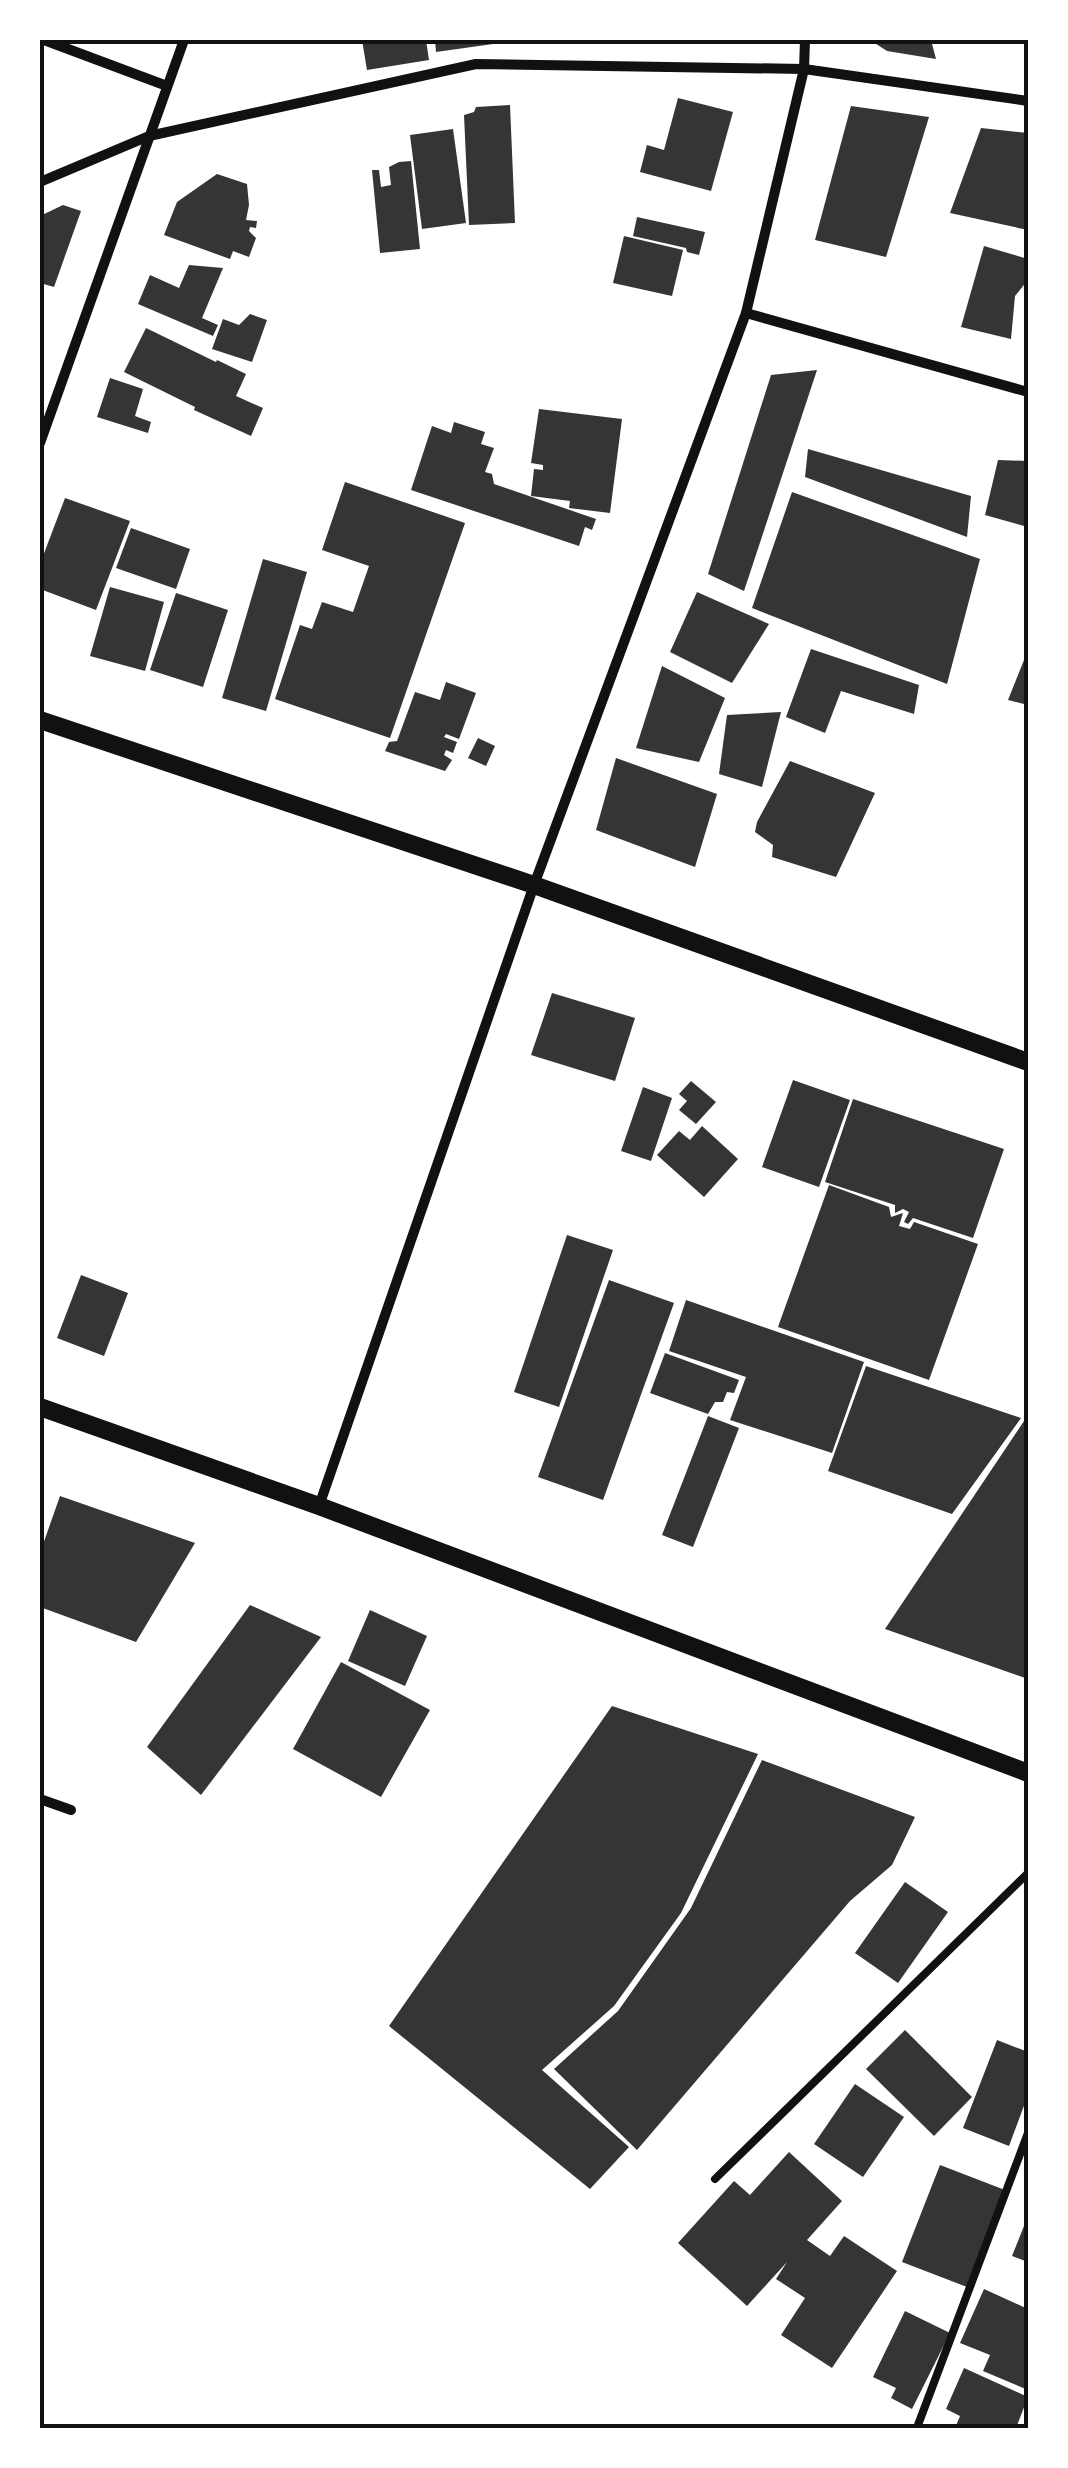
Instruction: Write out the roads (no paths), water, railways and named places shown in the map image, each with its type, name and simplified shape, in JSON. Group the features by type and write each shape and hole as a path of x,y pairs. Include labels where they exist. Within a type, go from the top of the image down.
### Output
{"street":[{"path":"44,40 167,86"},
{"path":"40,443 184,40"},
{"path":"319,1506 534,885 746,314 804,69 805,40"},
{"path":"40,182 149,136 476,64 804,69 1028,101"},
{"path":"746,314 1028,392"},
{"path":"40,720 534,885 1028,1062"},
{"path":"40,1407 319,1506 1028,1774"},
{"path":"40,1798 70,1810"}],"lane":[{"path":"715,2179 1028,1872"},
{"path":"918,2425 1028,2132"}]}
